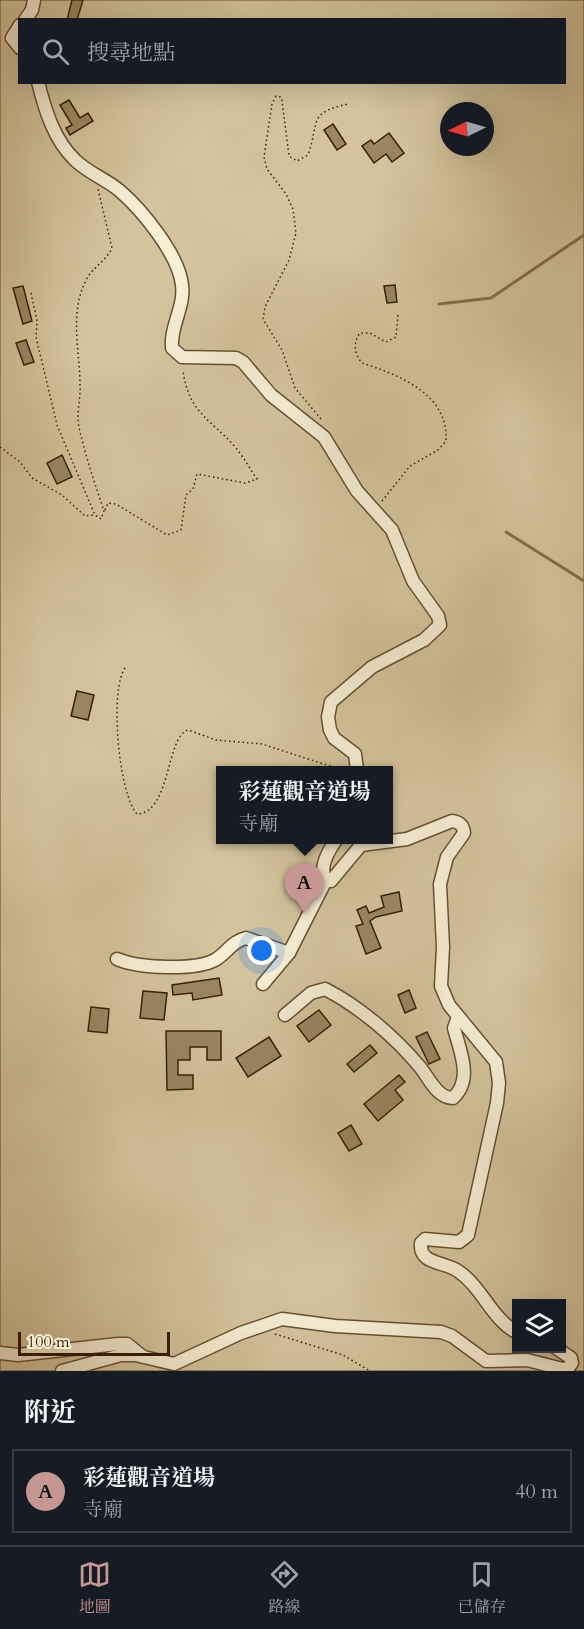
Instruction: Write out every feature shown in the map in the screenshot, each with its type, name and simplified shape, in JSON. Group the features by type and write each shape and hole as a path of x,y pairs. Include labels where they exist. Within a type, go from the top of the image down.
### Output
{"street":[{"path":"26,18 32,10 34,0"},
{"path":"18,28 12,38 18,46"},
{"path":"39,84 46,111 59,140 74,159 95,177 118,189 129,200 158,236 176,264 182,285 181,303 171,334 172,348 182,357 236,358 243,362 271,395 324,437 357,491 376,509 392,530 413,581 438,616 440,625 424,640 372,667 331,702 328,717 330,730 334,738 355,754 356,766"},
{"path":"393,841 407,839 452,821 459,822 464,834 443,868 438,900 443,947 441,986 458,1017 496,1062 498,1083 496,1103 468,1235 459,1242 425,1239 421,1243 420,1250 424,1257 433,1262 459,1271 482,1294 501,1320 512,1329"},
{"path":"263,984 289,953 326,880 323,869 328,852 333,844"},
{"path":"326,880 331,881 336,878 361,845 369,844"},
{"path":"117,959 140,966 178,966 211,961 239,940 246,938 289,953"},
{"path":"285,1016 311,993 325,989 362,1014 400,1045 441,1095 453,1098 458,1094 465,1058 454,1028 458,1017"},
{"path":"63,1371 121,1355 143,1357 174,1365 241,1333 282,1319 335,1326 441,1332 452,1336 486,1361 527,1360 563,1369 568,1368 572,1363 571,1358 564,1353"},
{"path":"0,1353 18,1355 128,1344 143,1357"}],"path":[{"path":"324,437 324,424 295,387 282,350 263,319 266,307 289,260 296,225 286,194 267,169 264,157 272,104 276,96 281,97 282,100 289,156 297,161 308,154 319,115 327,109 348,104"},
{"path":"95,177 112,248 86,281 77,309 75,338 80,383 79,427 104,512"},
{"path":"31,293 36,315 36,337 57,425 95,515 101,519 108,503 116,504 167,535 181,530 186,495 193,489 197,474 245,483 257,479 235,447 212,428 193,403 185,385 182,357"},
{"path":"376,509 410,466 438,450 446,441 444,420 434,402 406,379 389,370 362,363 356,354 355,346 360,333 370,333 386,342 396,337 398,314"},
{"path":"0,447 20,462 32,478 62,495 85,516 95,515"},
{"path":"125,668 118,681 116,728 131,805 137,814 145,812 160,792 171,766 176,742 184,731 188,730 216,740 262,744 327,766"},
{"path":"264,1334 290,1338 343,1355 370,1371"}],"shaded area":[{"path":"0,0 584,0 584,1371 0,1371"}],"building":[{"path":"72,0 83,0 78,18 68,18"},
{"path":"69,100 80,118 88,113 93,121 70,135 66,128 72,125 60,105"},
{"path":"333,124 346,144 337,150 324,130"},
{"path":"389,133 404,153 392,162 386,154 374,163 362,146 371,140 374,144"},
{"path":"395,285 397,302 387,303 384,286"},
{"path":"23,286 32,321 23,324 13,288"},
{"path":"26,340 34,362 24,365 16,343"},
{"path":"62,455 72,477 57,484 47,463"},
{"path":"77,691 94,695 88,720 71,716"},
{"path":"399,892 402,911 376,917 370,921 381,948 366,954 356,926 363,924 357,910 366,906 369,913 384,907 381,896"},
{"path":"219,978 222,995 193,1000 192,993 173,995 172,985"},
{"path":"409,990 416,1008 405,1013 398,995"},
{"path":"143,991 167,993 164,1020 140,1018"},
{"path":"91,1007 109,1009 107,1033 88,1031"},
{"path":"319,1010 331,1025 309,1042 297,1026"},
{"path":"166,1031 221,1031 221,1060 207,1060 207,1047 190,1047 190,1060 178,1060 178,1075 193,1075 193,1089 167,1090"},
{"path":"427,1032 440,1059 429,1064 416,1037"},
{"path":"269,1037 281,1056 248,1077 236,1058"},
{"path":"370,1045 377,1053 354,1072 347,1064"},
{"path":"399,1075 405,1082 395,1090 403,1100 378,1121 364,1104"},
{"path":"351,1125 362,1144 349,1151 338,1133"}],"waterway":[{"path":"439,304 491,298 584,235"},
{"path":"506,532 584,581"}],"place":[{"name":"彩蓮觀音道場","path":"304,913"}]}
